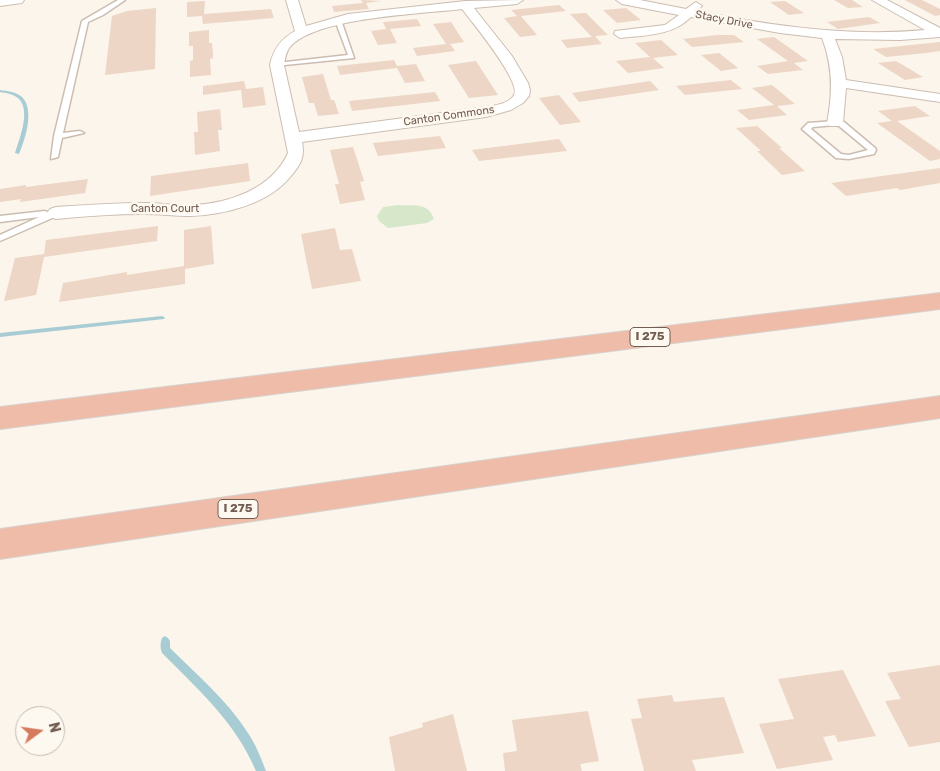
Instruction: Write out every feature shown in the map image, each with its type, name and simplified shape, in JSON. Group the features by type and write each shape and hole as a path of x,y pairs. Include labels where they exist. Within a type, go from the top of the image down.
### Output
{"highway":[{"name":"I 275","path":"0,418 940,300"},
{"name":"I 275","path":"0,544 940,407"}],"main road":[{"path":"0,2 17,0"}],"street":[{"path":"292,0 311,26"},
{"path":"277,64 284,45 311,26 410,9 517,0"},
{"name":"Stacy Drive","path":"622,0 764,27 827,35 883,37 940,33"},
{"path":"620,34 668,28 677,24 702,0"},
{"path":"878,0 940,33"},
{"name":"Canton Commons","path":"293,138 486,112 516,102 522,96 524,90 510,68 507,58 466,5"},
{"path":"827,35 836,55 839,83 835,123"},
{"name":"Canton Court","path":"56,213 107,209 198,210 238,201 258,193 285,175 293,164 296,153 277,64"},
{"path":"839,83 940,98"}],"lane":[{"path":"54,157 86,21 101,14 122,0"},
{"path":"277,64 352,57 338,20"},
{"path":"835,123 841,124 872,150 871,152 849,158 839,156 806,129 810,125 835,123"},
{"path":"58,136 80,134"},
{"path":"0,238 56,213"},
{"name":"Canton Court","path":"0,219 56,213"}],"green space":[{"path":"398,205 424,207 434,219 427,223 388,228 379,221 377,216 383,207"}],"building":[{"path":"361,0 381,1 366,3 369,9 334,12 332,6 363,3"},
{"path":"834,0 852,0 863,7 848,8"},
{"path":"905,0 922,0 940,9 940,15 935,16"},
{"path":"205,1 204,14 271,9 274,18 203,24 202,16 187,17 187,2"},
{"path":"785,1 804,13 789,15 770,2"},
{"path":"559,5 566,11 521,16 537,35 520,37 504,18 517,16 511,10"},
{"path":"156,8 155,69 105,75 112,16 127,11"},
{"path":"626,8 641,20 617,23 603,10"},
{"path":"586,13 608,35 595,36 602,44 567,48 561,40 592,37 570,14"},
{"path":"869,17 880,23 838,29 827,22"},
{"path":"417,19 421,26 390,29 397,43 378,45 371,31 386,29 383,22"},
{"path":"451,22 464,42 450,44 455,51 417,56 413,48 446,44 433,24"},
{"path":"209,30 209,43 212,43 213,54 213,58 210,59 211,75 190,77 190,61 193,60 193,46 189,46 189,32"},
{"path":"734,35 744,42 692,47 683,39"},
{"path":"774,37 808,61 794,63 803,70 768,74 757,66 788,61 757,39"},
{"path":"661,40 678,55 653,58 664,68 628,73 616,61 650,57 635,43"},
{"path":"940,42 940,51 926,53 886,57 873,49"},
{"path":"719,53 738,68 721,71 701,55"},
{"path":"394,60 397,66 416,64 425,81 405,83 397,68 340,75 337,66"},
{"path":"476,61 498,95 469,98 448,65"},
{"path":"896,61 923,77 905,80 878,63"},
{"path":"323,74 331,100 334,100 339,114 318,116 314,103 309,103 302,77"},
{"path":"731,80 742,89 685,95 676,86"},
{"path":"244,81 246,89 263,87 266,105 243,108 241,90 203,95 203,86"},
{"path":"650,81 659,90 579,102 572,93"},
{"path":"772,85 795,104 777,106 787,115 749,120 737,110 774,105 752,88"},
{"path":"435,92 440,101 352,111 349,101"},
{"path":"559,95 581,122 560,125 539,98"},
{"path":"915,106 930,116 897,121 940,151 940,159 930,161 877,123 892,121 878,111"},
{"path":"220,109 222,130 218,130 220,151 195,155 194,132 198,132 197,112"},
{"path":"757,126 805,171 782,175 757,151 761,151 736,128"},
{"path":"440,136 446,148 378,156 373,143"},
{"path":"559,139 567,151 479,161 472,150"},
{"path":"353,147 364,181 360,182 365,200 340,204 335,184 339,184 330,150"},
{"path":"248,163 250,181 150,196 151,176"},
{"path":"940,168 940,183 900,190 897,188 846,196 831,183"},
{"path":"88,179 85,193 20,202 21,199 0,202 0,189"},
{"path":"158,226 157,241 44,257 36,295 4,301 15,258 44,254 46,240"},
{"path":"211,226 214,264 185,269 185,284 59,302 63,283 127,272 127,275 184,266 184,230"},
{"path":"335,228 340,250 352,249 361,281 312,289 301,234"},
{"path":"940,665 940,742 909,747 885,701 901,699 887,673"},
{"path":"843,670 876,736 838,742 835,735 823,737 833,760 777,769 759,724 794,719 778,679"},
{"path":"672,695 674,702 724,697 744,753 692,760 696,771 644,771 631,719 642,718 637,699"},
{"path":"588,711 599,761 580,764 582,771 505,771 503,753 517,751 512,720"},
{"path":"453,714 467,771 395,771 389,737 423,727 422,723"}],"waterway":[{"path":"0,91 13,93 21,98 25,105 26,123 17,153"},
{"path":"0,335 162,318"},
{"path":"165,641 165,650 207,691 233,721 254,753 261,771"}]}
